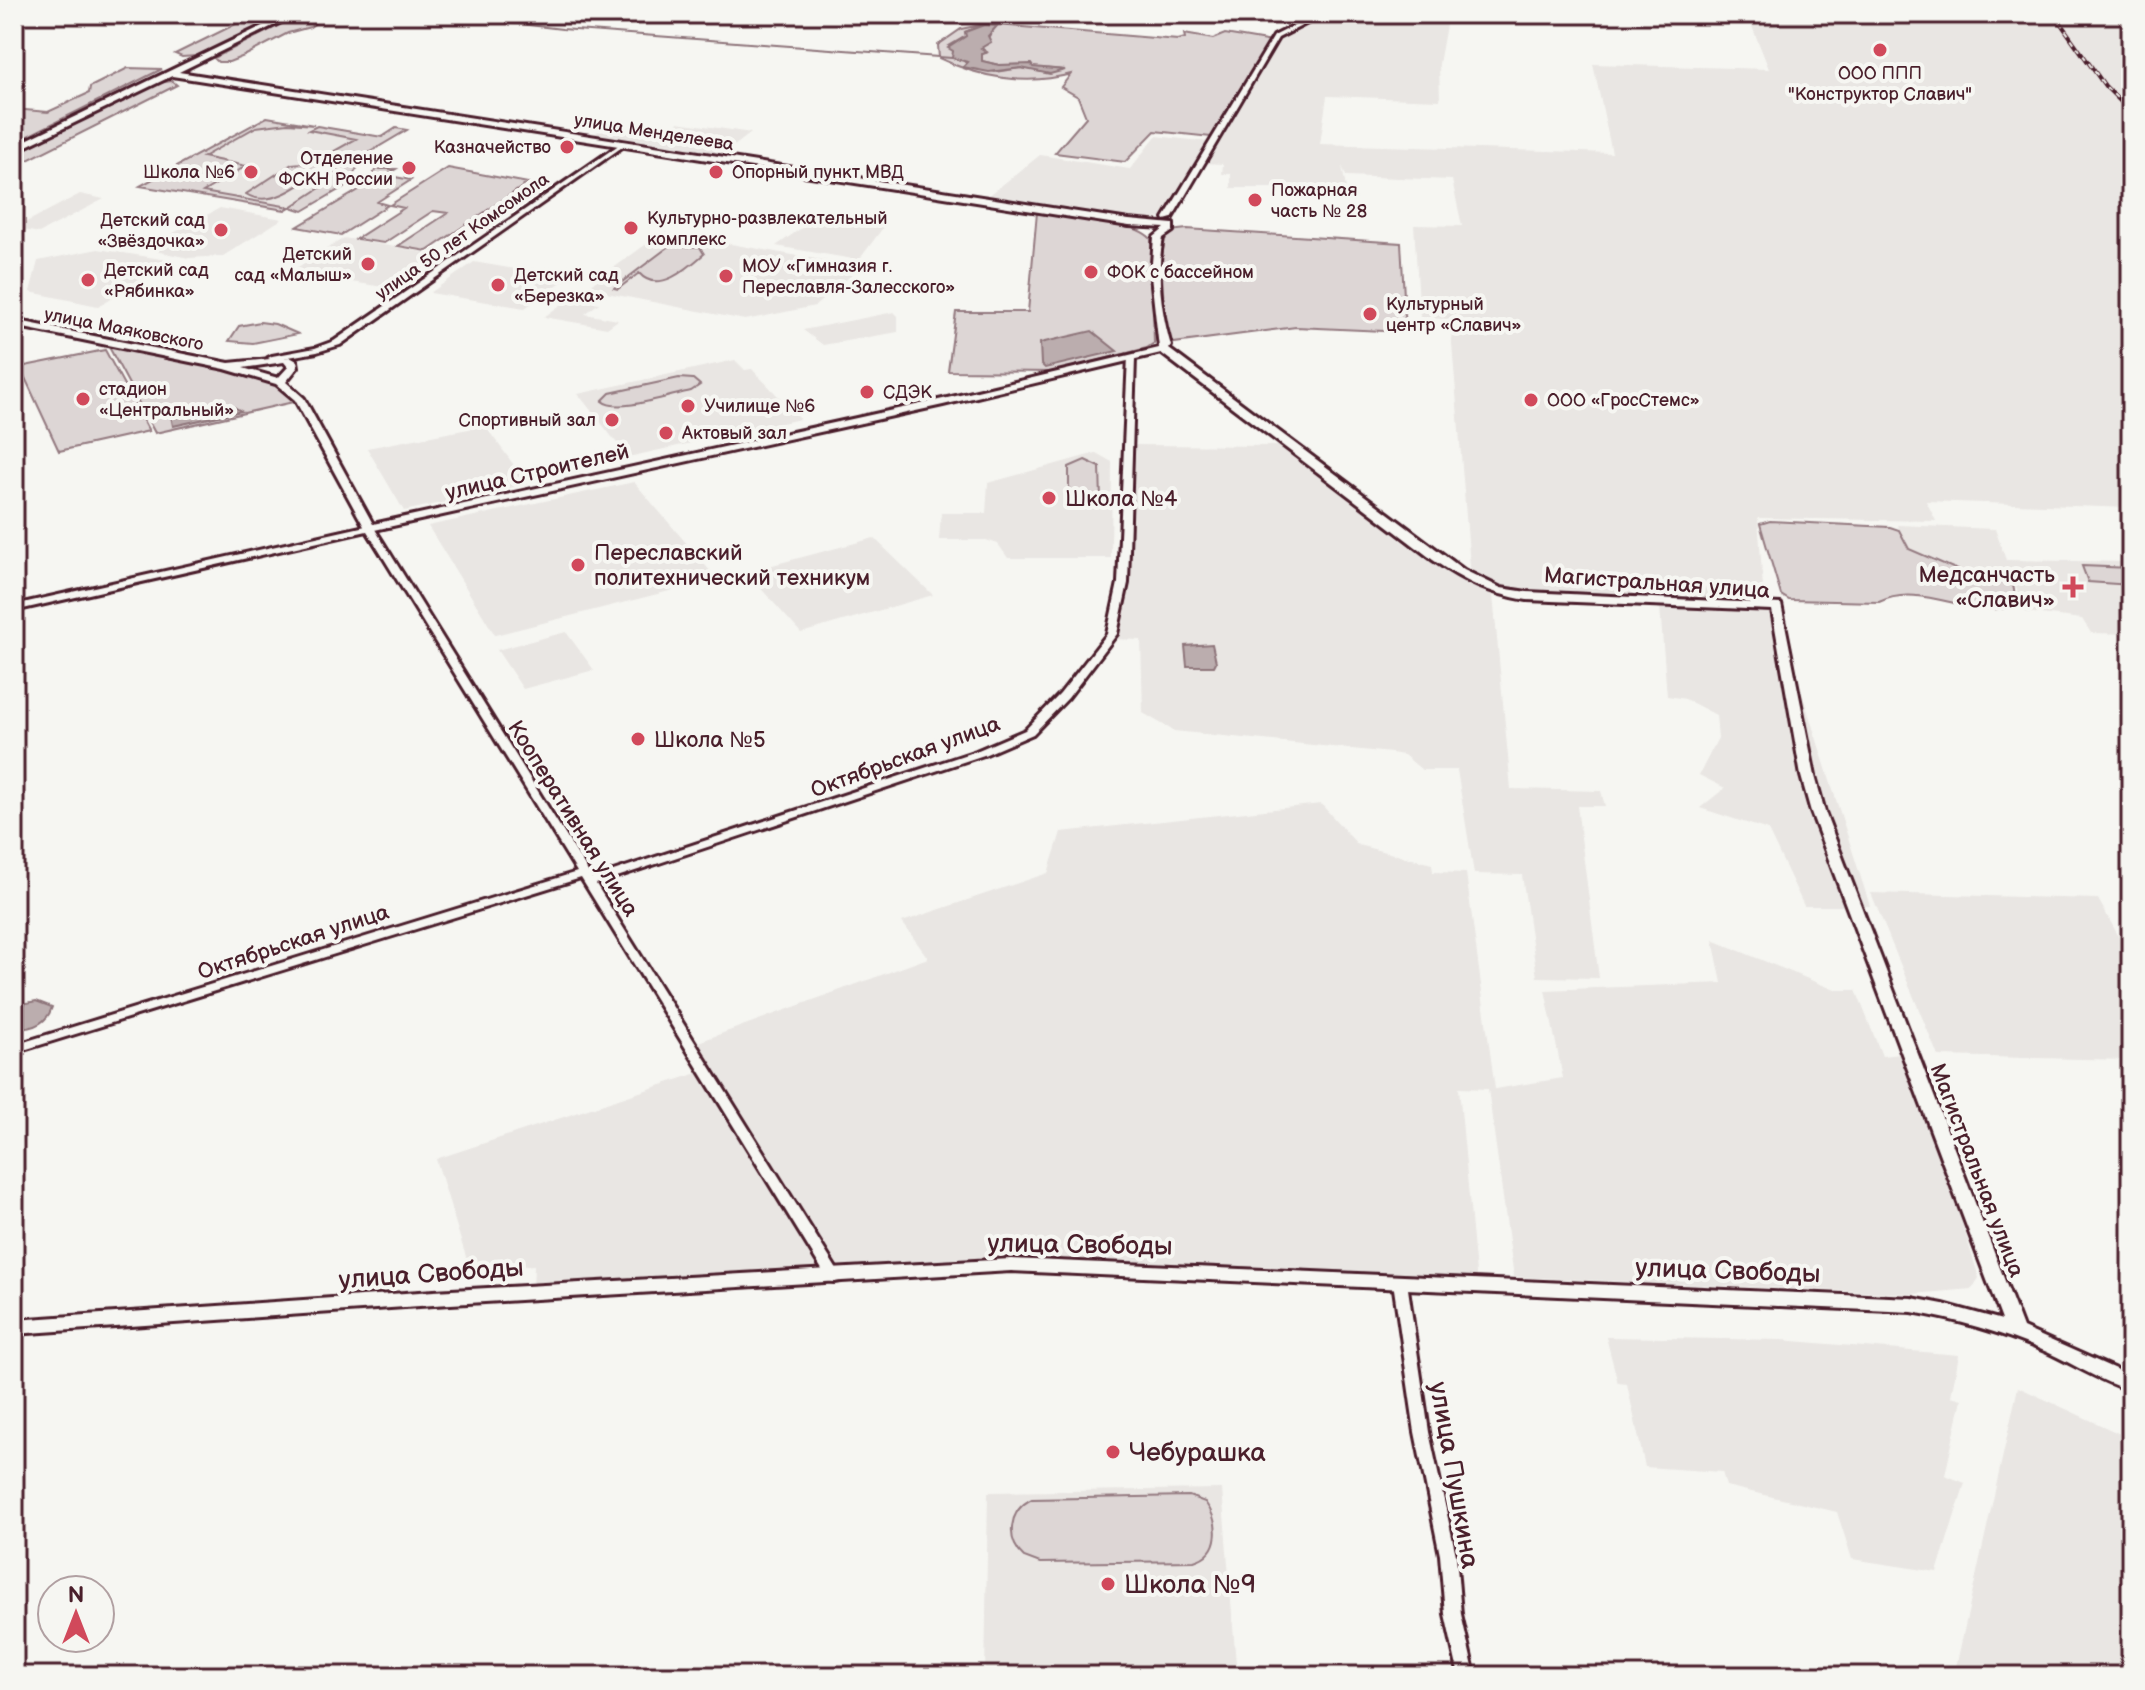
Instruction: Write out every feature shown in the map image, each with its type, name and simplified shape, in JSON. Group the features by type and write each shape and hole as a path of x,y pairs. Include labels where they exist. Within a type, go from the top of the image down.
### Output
{"main road":[{"path":"14,149 293,14"},
{"name":"улица Менделеева","path":"170,73 1159,227"},
{"path":"1159,227 1158,291 1162,335 1166,345 1163,350"},
{"name":"улица Маяковского","path":"14,323 227,366 280,382"},
{"name":"улица Строителей","path":"370,528 1163,350"},
{"name":"Магистральная улица","path":"1163,350 1437,557 1460,573 1498,591 1565,599 1777,607 1808,776 1818,812 2014,1328"},
{"path":"272,358 252,367 255,374 272,376 289,371"},
{"path":"227,366 272,358 291,361 293,367 280,382"},
{"name":"Кооперативная улица","path":"280,382 299,398 370,528"},
{"name":"улица Свободы","path":"14,1327 465,1296 1011,1265 1912,1305 1955,1311 2014,1328 2131,1384"}],"street":[{"path":"1159,227 1276,37 1322,14"},
{"name":"улица 50 лет Комсомола","path":"317,350 337,343 623,144"},
{"path":"272,358 317,350"},
{"path":"289,371 317,350"},
{"name":"Октябрьская улица","path":"14,1049 588,878 980,753 1029,732 1052,711 1112,634 1123,583 1131,358"},
{"name":"улица Строителей","path":"14,608 370,528"},
{"name":"Кооперативная улица","path":"370,528 834,1277"},
{"name":"улица Пушкина","path":"1400,1282 1422,1432 1448,1555 1453,1614 1467,1676"}],"shaded area":[{"path":"284,14 197,56 175,54 252,16"},
{"path":"302,14 327,14 310,27 288,33 229,62 218,62 214,58"},
{"path":"1323,14 1448,14 1439,64 1440,100 1327,96 1320,144 1612,153 1593,64 1769,69 1747,14 2131,14 2131,508 1926,501 1936,521 1758,518 1764,601 1532,593 1471,578 1450,319 1420,318 1414,225 1462,226 1452,180 1346,176 1342,166 1346,188 1231,188 1231,174 1222,174 1223,164 1203,163 1276,37"},
{"path":"985,24 1178,40 1185,38 1184,34 1213,39 1225,34 1272,42 1211,137 1155,131 1125,162 1055,153 1086,117 1078,97 1061,87 1071,74 1038,79 1004,78 971,71 939,58 938,45 961,29","holes":["984,25 996,26 987,39 990,41 981,48 986,53 982,54 982,61 1065,70 1047,72 1021,68 995,72 967,64 949,46 966,36 965,32"]},
{"path":"984,25 997,26 988,36 991,42 981,48 987,52 982,54 982,61 1065,70 1050,74 1021,68 989,72 963,67 968,62 952,58 953,51 948,48 966,36 965,32"},
{"path":"128,68 162,69 14,143 14,109 48,112 89,93 90,87"},
{"path":"172,81 177,85 14,167 14,154 158,83"},
{"name":"Школа №6","path":"267,117 382,136 345,159 325,184 285,211 140,186"},
{"path":"267,117 314,125 288,123 256,127 203,157 246,166 203,192 290,207 285,210 140,186"},
{"path":"678,122 751,133 720,157 591,136 608,125 662,133"},
{"path":"317,126 382,137 396,128 407,130 365,155 347,185 303,211 291,207 326,184 346,159 327,155 356,139 309,130"},
{"path":"1156,136 1209,142 1160,218 1144,221 987,197 1040,155 1130,169"},
{"path":"312,162 324,168 287,192 266,199 246,194 292,164"},
{"path":"448,168 528,183 427,251 398,246 448,213 433,211 384,243 356,239 404,208 390,205"},
{"path":"376,169 396,169 388,174 411,180 377,202 388,205 341,235 297,227 367,185"},
{"path":"80,194 104,199 39,233 15,228"},
{"name":"Детский сад «Звёздочка»","path":"220,208 282,219 223,256 189,258 155,251 149,246"},
{"path":"1037,212 1115,223 1130,227 1151,239 1154,343 1147,348 1053,372 948,371 956,312 1028,312"},
{"path":"823,213 875,214 885,225 859,260 776,246"},
{"path":"1187,229 1401,243 1406,332 1296,327 1166,344 1160,238 1170,231"},
{"name":"МОУ «Гимназия г. Переславля-Залесского»","path":"663,232 861,267 815,306 745,320 591,290 595,287 590,285"},
{"name":"Детский сад «Малыш»","path":"344,238 446,256 395,289 290,272"},
{"path":"675,242 679,243 676,246 700,247 704,254 673,277 655,281 639,273 618,289 614,288"},
{"name":"Детский сад «Рябинка»","path":"98,249 174,261 98,306 30,292 38,261"},
{"name":"Детский сад «Березка»","path":"474,262 567,278 525,308 430,293"},
{"path":"570,298 599,303 585,314 618,320 607,328 544,317"},
{"path":"894,312 898,316 898,332 823,345 803,330"},
{"path":"260,322 275,324 298,334 253,343 229,341 239,326"},
{"path":"1092,331 1117,351 1045,368 1041,364 1040,343"},
{"path":"109,347 225,368 278,383 298,401 155,433"},
{"name":"стадион «Центральный»","path":"105,350 149,431 59,451 20,367"},
{"name":"Училище №6","path":"735,360 745,370 752,369 800,419 628,457 578,394"},
{"path":"679,378 693,379 700,385 691,391 631,405 602,401 610,393"},
{"path":"188,407 208,411 234,407 241,411 173,426 171,416"},
{"path":"485,426 528,484 404,511 367,448"},
{"path":"1128,445 1285,446 1403,542 1455,576 1493,595 1511,789 1601,791 1605,806 1577,806 1599,978 1537,977 1522,875 1474,874 1457,770 1422,770 1404,755 1391,753 1174,731 1143,713 1141,640 1109,639 1123,583"},
{"name":"Школа №4","path":"1096,453 1112,462 1111,558 1008,558 998,544 986,540 939,540 941,513 986,513 988,483"},
{"path":"1085,460 1100,467 1101,500 1085,507 1069,500 1069,467"},
{"name":"Переславский политехнический техникум","path":"634,482 717,579 495,635 428,526"},
{"path":"1770,521 1899,530 1909,549 1969,575 2011,575 2017,605 1983,609 1913,596 1879,602 1789,600 1781,595 1760,524"},
{"name":"Медсанчасть «Славич»","path":"1897,525 1995,529 2006,560 2131,562 2131,634 2091,633 2082,619 2025,612 2012,576 1969,575 1909,549"},
{"path":"874,538 933,595 801,633 746,572"},
{"path":"2082,566 2131,568 2131,585 2088,582"},
{"path":"1660,607 1776,612 1870,906 1804,906 1768,830 1700,808 1725,788 1699,775 1718,738 1716,715 1685,699 1667,696"},
{"path":"566,632 594,670 523,689 497,650"},
{"path":"1212,644 1214,666 1187,666 1185,646"},
{"path":"1321,804 1358,845 1432,864 1433,872 1466,873 1495,1089 1563,1078 1545,990 1722,983 1713,940 1835,990 1856,990 1882,1056 1910,1053 1979,1278 1972,1289 1913,1294 1514,1277 1488,1089 1459,1088 1477,1284 1011,1264 836,1275 693,1044 928,958 902,922 1048,873 1061,832"},
{"path":"1871,893 2098,899 2131,959 2131,1060 1938,1056"},
{"path":"36,1001 52,1007 50,1013 33,1027 15,1029 14,1010 22,1004"},
{"path":"707,1070 833,1276 533,1290 534,1265 464,1272 466,1257 436,1159"},
{"path":"1606,1337 1781,1340 1959,1355 1951,1396 1962,1399 1945,1475 1965,1483 1937,1572 1852,1559 1837,1512 1726,1486 1722,1472 1645,1467 1627,1384 1618,1383"},
{"path":"2018,1387 2131,1439 2131,1676 1954,1676"},
{"name":"Школа №9","path":"1222,1489 1237,1676 985,1676 988,1492"},
{"path":"1189,1496 1205,1502 1214,1519 1216,1536 1210,1551 1194,1561 1040,1563 1024,1557 1012,1534 1018,1510 1032,1499"}],"waterway":[{"path":"438,14 562,29 952,58"}],"railway":[{"path":"2054,14 2105,86 2131,112"}],"place":[{"name":"ООО ППП \"Конструктор Славич\"","path":"1880,50"},
{"name":"Казначейство","path":"567,147"},
{"name":"Отделение ФСКН России","path":"409,168"},
{"name":"Школа №6","path":"251,172"},
{"name":"Опорный пункт МВД","path":"716,172"},
{"name":"Пожарная часть № 28","path":"1255,200"},
{"name":"Культурно-развлекательный комплекс","path":"631,228"},
{"name":"Детский сад «Звёздочка»","path":"221,230"},
{"name":"Детский сад «Малыш»","path":"368,264"},
{"name":"ФОК с бассейном","path":"1091,272"},
{"name":"МОУ «Гимназия г. Переславля-Залесского»","path":"726,276"},
{"name":"Детский сад «Рябинка»","path":"88,280"},
{"name":"Детский сад «Березка»","path":"498,285"},
{"name":"Культурный центр «Славич»","path":"1370,314"},
{"name":"СДЭК","path":"867,392"},
{"name":"стадион «Центральный»","path":"83,399"},
{"name":"ООО «ГросСтемс»","path":"1531,400"},
{"name":"Училище №6","path":"688,406"},
{"name":"Спортивный зал","path":"612,420"},
{"name":"Актовый зал","path":"666,433"},
{"name":"Школа №4","path":"1049,498"},
{"name":"Переславский политехнический техникум","path":"578,565"},
{"name":"Медсанчасть «Славич»","path":"2073,587"},
{"name":"Школа №5","path":"638,739"},
{"name":"Чебурашка","path":"1113,1452"},
{"name":"Школа №9","path":"1108,1584"}]}
